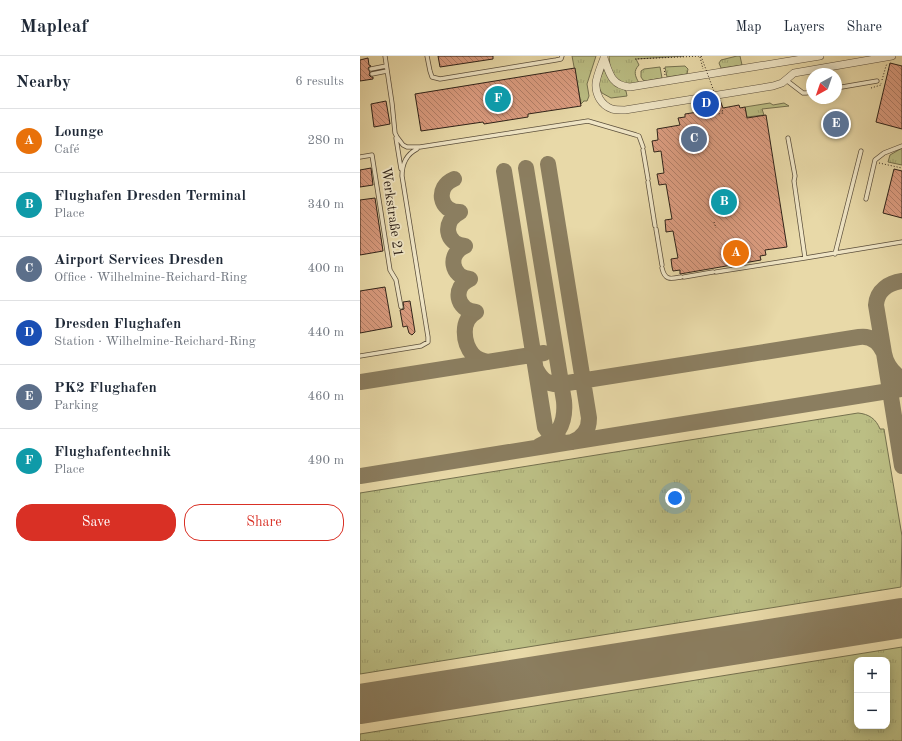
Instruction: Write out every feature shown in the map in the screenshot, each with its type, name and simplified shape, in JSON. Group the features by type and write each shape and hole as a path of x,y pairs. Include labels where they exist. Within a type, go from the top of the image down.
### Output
{"street":[{"path":"604,57 610,76 617,83 630,87 820,56"},
{"path":"604,57 596,82 598,97 611,109 624,110 773,86 782,83 794,73 856,59 892,56"}],"lane":[{"path":"360,356 421,346 428,342 395,133 385,56"},
{"path":"427,56 432,77 440,79 556,60 561,59 562,56"},
{"path":"779,63 785,56"},
{"path":"371,69 386,66"},
{"path":"372,74 387,72"},
{"path":"786,80 803,93 806,93"},
{"path":"842,87 877,81"},
{"path":"395,133 403,145 412,148 588,121 639,136 643,148 662,267 664,275 667,278 683,277 835,254 902,242"},
{"path":"788,138 795,176 794,182 806,258"},
{"path":"866,199 875,160 884,153 902,146"},
{"path":"402,176 403,166 407,157 420,147"},
{"path":"835,254 861,151"},
{"name":"Werkstraße 21","path":"360,157 372,155 390,270 396,280 401,307"}],"path":[{"path":"635,59 701,56"},
{"path":"701,56 704,71"},
{"path":"701,56 723,113 713,115 712,103"},
{"path":"871,88 881,86 888,63"},
{"path":"664,68 666,78"},
{"path":"709,104 715,103"},
{"path":"875,162 902,168"},
{"path":"714,209 717,214"},
{"path":"714,222 716,228"}],"green space":[{"path":"572,56 596,56 587,84 589,96 587,101 584,101 581,104"},
{"path":"609,56 684,56 636,59 639,65 635,74 639,83 629,85 617,81 610,67"},
{"path":"740,56 742,65 721,68 719,63 721,60"},
{"path":"685,66 688,69 687,74 667,77 665,67"},
{"path":"605,67 610,79 626,91 627,96 611,98 602,93 599,88 599,81"},
{"path":"660,67 662,78 645,81 641,77 641,71 644,69"},
{"path":"770,103 773,105 784,103 789,106 762,109 764,115 747,117 745,107"},
{"path":"902,148 902,165 888,162 890,155"},
{"path":"858,413 872,418 880,429 884,429 902,536 901,587 360,674 360,493"},
{"path":"902,647 902,741 360,741 360,734"}],"building":[{"path":"438,56 493,56 493,59 440,67"},
{"path":"368,58 369,65 371,66 368,68 370,72 369,75 373,77 373,79 360,81 360,60"},
{"path":"890,63 902,66 902,129 876,122"},
{"path":"575,68 581,106 528,114 528,117 484,124 483,122 421,131 415,94"},
{"path":"720,100 723,108 739,105 740,108 745,107 747,118 766,115 787,247 765,250 766,255 760,256 761,260 680,274 680,270 673,271 672,267 671,259 678,258 673,231 666,232 665,220 672,219 666,184 659,185 657,174 664,173 661,151 654,152 652,141 658,140 657,129 680,125 678,118 685,117 685,114 717,109 714,101"},
{"path":"386,101 390,124 374,127 371,104"},
{"path":"371,168 373,185 360,187 360,170"},
{"path":"894,169 902,171 902,218 883,213"},
{"path":"375,198 383,251 360,255 360,200"},
{"path":"385,287 392,327 360,333 360,291"},
{"path":"410,301 415,332 412,335 409,333 407,326 403,327 400,310 404,309 403,302"}],"taxiway":[{"path":"548,164 589,418 585,433 572,442"},
{"path":"526,168 564,401 564,416 560,428 552,438 539,446"},
{"path":"504,171 545,427 552,436 561,441"},
{"path":"454,179 444,188 442,198 444,204 448,208 453,211 460,212"},
{"path":"460,212 450,221 448,232 453,241 465,246"},
{"path":"465,246 456,254 454,265 455,270 459,274 470,279"},
{"path":"470,279 461,287 459,298 464,307 476,312"},
{"path":"902,281 893,283 884,288 879,295 876,305 886,361 890,368 902,379"},
{"path":"476,312 467,320 465,326 465,338 473,355 480,360 488,362"},
{"path":"536,369 540,376 549,383 561,384 859,337 871,338 880,346 884,353 902,466"},
{"path":"360,382 544,353"},
{"path":"360,476 902,389"},
{"path":"888,620 902,614"}],"runway":[{"path":"360,704 902,618"}],"place":[{"name":"Flughafentechnik","path":"498,99"},
{"name":"Dresden Flughafen","path":"706,104"},
{"name":"PK2 Flughafen","path":"836,124"},
{"name":"Airport Services Dresden","path":"694,139"},
{"name":"Flughafen Dresden Terminal","path":"724,202"},
{"name":"Lounge","path":"736,253"}]}
